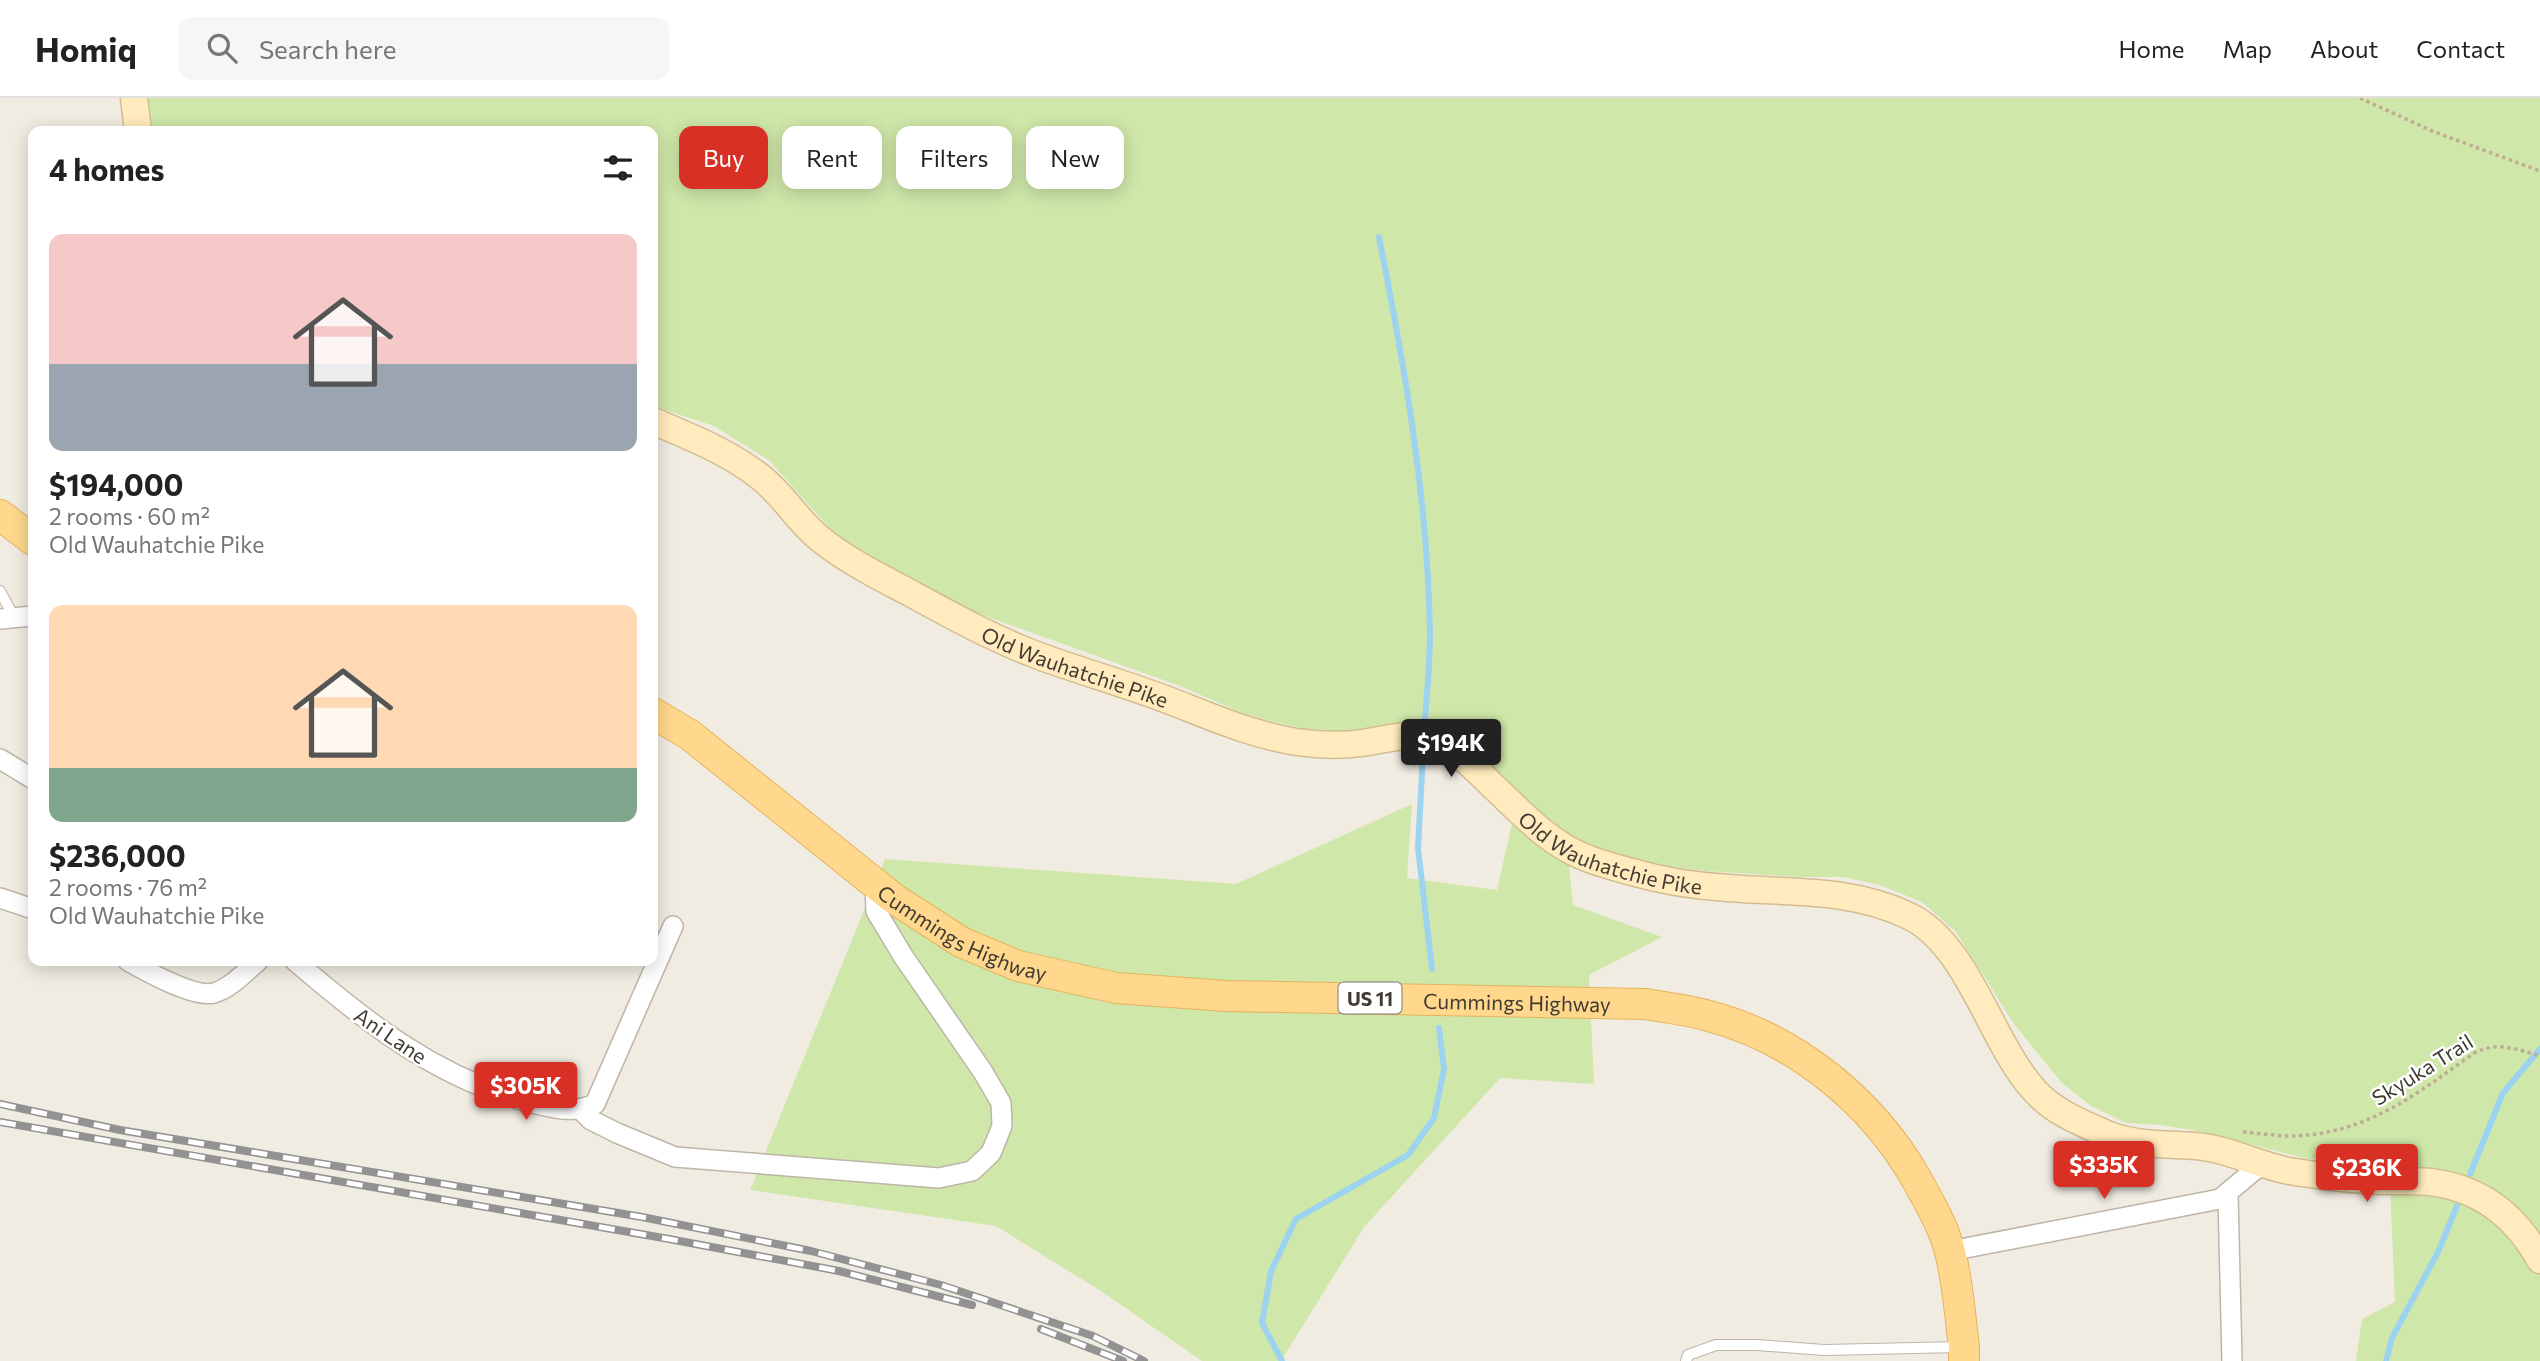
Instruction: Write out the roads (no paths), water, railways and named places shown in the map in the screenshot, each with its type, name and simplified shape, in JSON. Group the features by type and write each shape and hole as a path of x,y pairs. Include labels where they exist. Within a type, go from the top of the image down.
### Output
{"main road":[{"path":"134,98 137,126"},
{"name":"Old Wauhatchie Pike","path":"658,423 706,443 761,477 814,535 851,562 987,635 1040,656 1223,723 1269,737 1327,744 1358,744 1392,738 1430,737 1464,759 1563,847 1603,864 1660,879 1709,886 1816,891 1855,898 1910,916 1928,928 1950,952 2011,1058 2036,1093 2070,1118 2122,1140 2199,1146 2283,1170 2363,1180 2427,1182 2470,1192 2497,1207 2515,1222 2540,1260"},
{"path":"0,515 28,536"},
{"name":"Cummings Highway","path":"658,716 690,735 876,885 926,921 961,942 1018,967 1116,988 1226,996 1646,1004 1710,1016 1748,1030 1789,1050 1827,1075 1860,1105 1888,1136 1910,1167 1927,1197 1950,1251 1964,1354"}],"street":[{"path":"0,759 28,776"},
{"path":"655,966 595,1104 581,1110 591,1120 675,1157 939,1178 972,1171 991,1153 995,1144 1002,1126 1001,1103 876,911 876,885"},
{"path":"0,898 28,907"},
{"path":"658,960 673,926"},
{"path":"138,966 193,992 213,993 232,983 252,966"},
{"name":"Ani Lane","path":"301,966 347,1006 421,1057 466,1081 558,1109 581,1110"},
{"path":"1950,1251 2175,1210 2220,1199 2263,1163"},
{"path":"2228,1195 2232,1361"}],"lane":[{"path":"0,591 16,617"},
{"path":"1686,1361 1688,1355 1716,1345 1964,1354"}],"waterway":[{"path":"1379,237 1414,435 1425,534 1430,634 1425,719"},
{"path":"1423,754 1418,848 1432,969"},
{"path":"1282,1361 1262,1323 1271,1271 1296,1219 1408,1155 1434,1118 1444,1069 1439,1028"},
{"path":"2470,1174 2503,1093 2540,1049"},
{"path":"2386,1361 2392,1338 2438,1252 2457,1206"}],"railway":[{"path":"0,1104 120,1130 642,1217 811,1251 941,1285 1093,1336 1144,1361"},
{"path":"0,1122 839,1271 972,1305"},
{"path":"1041,1329 1123,1361"}]}
